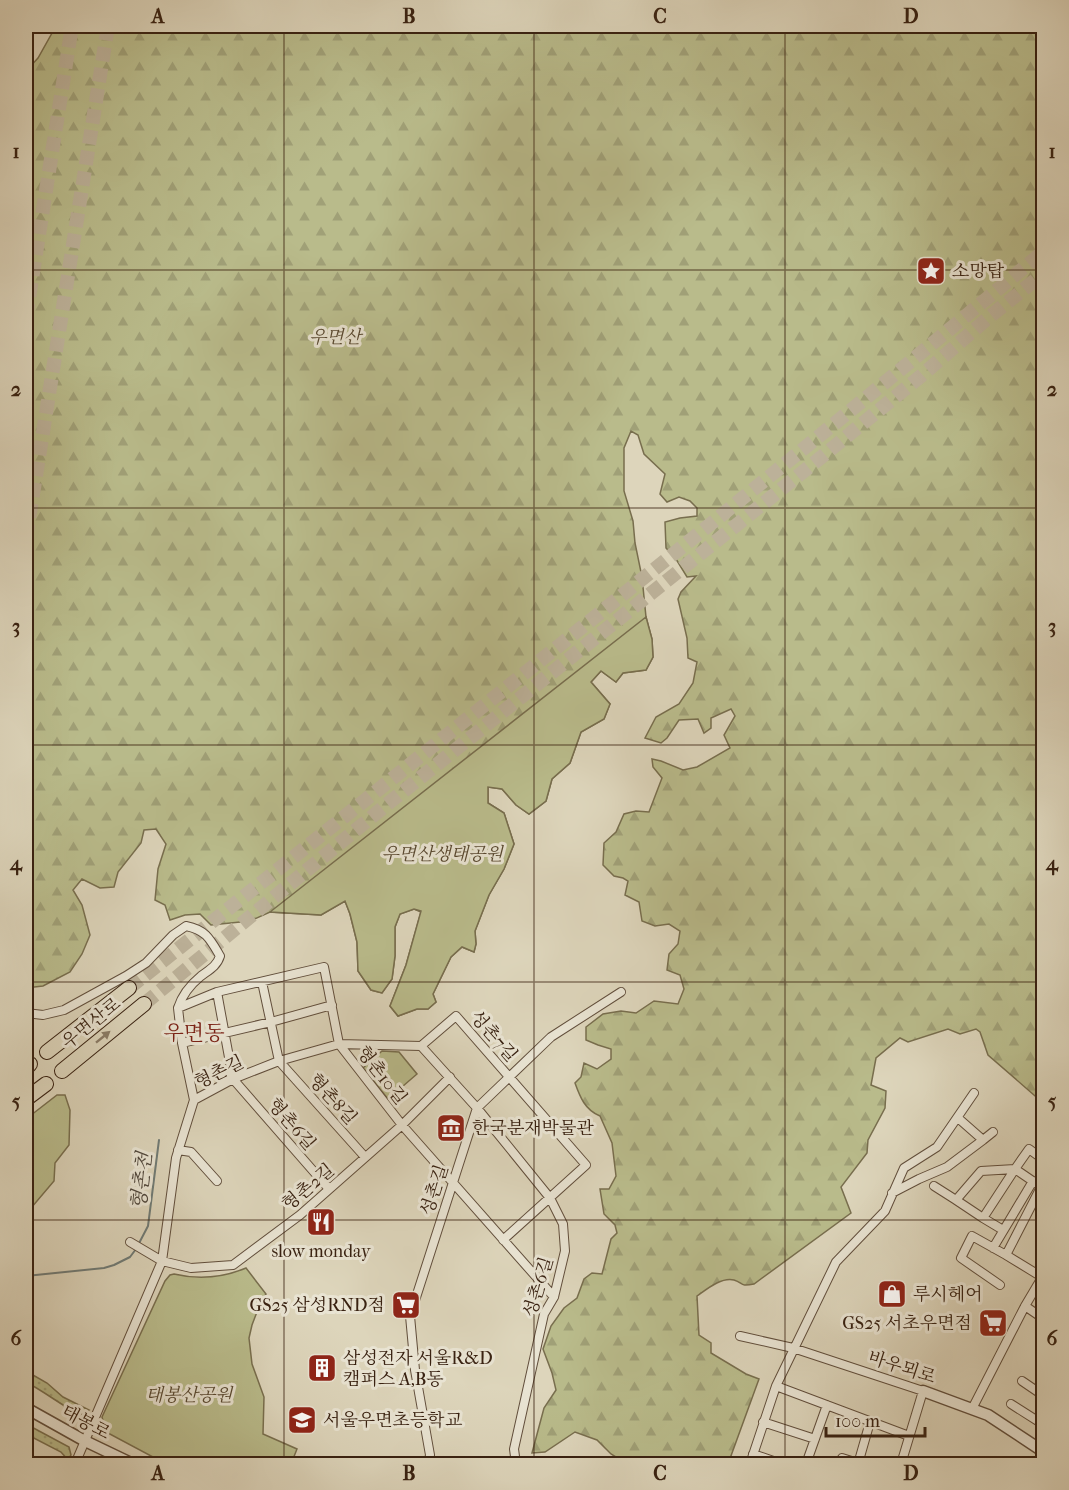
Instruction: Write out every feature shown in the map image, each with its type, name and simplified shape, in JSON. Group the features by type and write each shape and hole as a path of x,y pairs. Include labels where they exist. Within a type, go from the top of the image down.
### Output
{"highway":[{"name":"우면산로","path":"47,1052 129,988"},
{"name":"우면산로","path":"62,1071 144,1004"},
{"path":"26,1099 46,1084"}],"street":[{"path":"26,1013 43,1015 64,1010 146,963 173,935 186,926 199,928 211,941 220,956 218,963 182,996 178,1008 182,1043 194,1100"},
{"path":"178,1008 217,992 324,966 339,1044"},
{"path":"262,982 279,1061"},
{"path":"217,992 233,1078"},
{"name":"성촌길","path":"429,1464 430,1455 415,1370 410,1316 477,1108 551,1037 621,992"},
{"path":"182,1043 332,1005"},
{"name":"성촌7길","path":"421,1046 456,1016 586,1165 550,1198"},
{"name":"형촌길","path":"75,1464 162,1261 176,1158 194,1100 233,1078 279,1061 339,1044 421,1046"},
{"name":"형촌10길","path":"339,1044 402,1125 554,1297"},
{"path":"421,1046 477,1108"},
{"name":"형촌8길","path":"279,1061 365,1157"},
{"name":"형촌2길","path":"130,1242 162,1261 191,1268 233,1266 300,1215 402,1125 450,1077"},
{"name":"형촌6길","path":"233,1078 329,1189"},
{"path":"750,1464 776,1386 836,1262 885,1211 904,1168 938,1147 974,1093"},
{"name":"성촌6길","path":"477,1108 550,1198 563,1224 565,1251 554,1297 544,1314 514,1449 516,1464"},
{"path":"958,1118 983,1140"},
{"path":"892,1194 947,1167 993,1132"},
{"path":"983,1218 1029,1149 1044,1160"},
{"path":"178,1150 191,1152 217,1181"},
{"path":"956,1200 981,1171 1015,1169 1042,1188 1006,1255"},
{"path":"993,1248 1033,1181"},
{"path":"934,1186 1003,1230"},
{"path":"503,1240 550,1198"},
{"path":"972,1409 1043,1276 972,1236 961,1258 1000,1285"},
{"path":"1025,1306 1044,1318"},
{"name":"바우뫼로","path":"740,1336 793,1348 988,1415 1044,1452"},
{"path":"1022,1381 1044,1396"},
{"path":"776,1386 909,1436"},
{"path":"901,1464 923,1391"},
{"path":"1011,1404 1044,1425"},
{"path":"806,1464 827,1405"},
{"name":"태봉로","path":"26,1408 85,1441 133,1464"},
{"path":"763,1422 815,1439"},
{"path":"839,1464 842,1458 858,1464 870,1422"},
{"path":"753,1454 782,1464"}],"green space":[{"name":"우면산","path":"56,26 1043,26 1043,1101 988,1055 980,1032 976,1029 960,1034 948,1029 908,1042 900,1038 876,1058 871,1085 886,1091 885,1108 868,1140 867,1153 841,1187 851,1213 754,1284 744,1285 734,1280 724,1280 697,1296 699,1335 711,1343 711,1353 759,1379 728,1464 627,1464 611,1454 597,1440 575,1432 545,1452 532,1453 544,1408 556,1390 543,1349 551,1326 564,1308 577,1298 584,1279 592,1273 602,1274 611,1239 617,1233 615,1225 604,1214 600,1189 609,1189 616,1176 612,1143 600,1116 587,1107 575,1083 581,1077 584,1063 597,1069 611,1059 611,1049 586,1040 586,1027 603,1014 621,1011 636,1013 654,1001 678,1004 684,989 680,975 667,970 669,954 678,944 680,931 669,924 655,926 642,921 639,902 625,895 628,881 614,876 603,865 604,843 616,832 624,814 636,811 649,812 662,778 653,767 652,759 683,770 697,767 730,748 724,735 735,716 731,709 711,718 711,728 704,733 698,719 679,720 661,743 645,738 656,717 679,704 693,683 697,662 688,658 687,638 678,599 681,592 696,576 687,577 666,548 665,522 697,516 697,508 690,501 679,497 667,502 660,494 665,474 644,454 638,435 631,431 624,448 624,491 633,521 653,657 646,670 623,673 616,682 601,671 591,682 610,704 604,719 581,732 570,763 552,779 546,801 529,814 516,805 502,789 488,787 488,803 504,813 514,844 504,869 489,895 475,931 474,952 462,947 451,957 433,994 436,1002 428,1009 417,1009 398,1016 390,1006 406,965 421,912 414,909 400,914 395,927 392,979 382,993 371,990 358,971 357,942 345,901 321,915 270,912 250,921 211,925 200,914 185,915 170,920 165,905 155,900 158,869 166,844 156,829 144,830 141,843 118,872 114,887 100,888 82,879 73,890 82,905 90,935 82,954 70,972 43,986 26,988 26,71 38,58"},
{"name":"우면산생태공원","path":"646,617 652,639 653,657 646,670 623,673 616,682 601,671 591,682 610,704 604,719 581,732 570,763 552,779 546,801 529,814 516,805 502,789 488,787 488,803 504,813 514,844 504,869 489,895 475,931 474,952 462,947 451,957 433,994 436,1002 428,1009 417,1009 398,1016 390,1006 406,965 421,911 414,909 400,914 395,927 392,979 382,993 371,990 358,971 357,942 345,901 321,915 270,912"},
{"path":"382,1051 399,1052 417,1074 388,1099 363,1068"},
{"path":"57,1095 65,1095 70,1110 69,1145 55,1163 54,1181 26,1214 26,1119"},
{"name":"태봉산공원","path":"246,1268 266,1294 260,1304 249,1338 252,1364 264,1397 263,1434 297,1449 291,1464 166,1464 106,1432 102,1417 165,1281 170,1275 210,1277"},
{"path":"26,1371 47,1383 63,1397 89,1410 80,1415 66,1407 26,1382"},
{"path":"26,1424 69,1447 71,1455 68,1460 61,1452 26,1434"}],"waterway":[{"name":"형촌천","path":"26,1276 104,1268 130,1257 148,1226 159,1140"}],"tunnel":[{"path":"26,317 72,26"},
{"path":"26,538 108,26"},
{"path":"129,988 703,530 1044,251"},
{"path":"144,1004 385,806 819,459 1044,273"}],"place":[{"name":"소망탑","path":"931,271"},
{"name":"한국분재박물관","path":"451,1128"},
{"name":"slow monday","path":"321,1222"},
{"name":"루시헤어","path":"892,1294"},
{"name":"GS25 삼성RND점","path":"406,1305"},
{"name":"GS25 서초우면점","path":"993,1323"},
{"name":"삼성전자 서울R&D 캠퍼스 A,B동","path":"322,1368"},
{"name":"서울우면초등학교","path":"302,1420"}],"district":[{"name":"우면동","path":"194,1033"}]}
